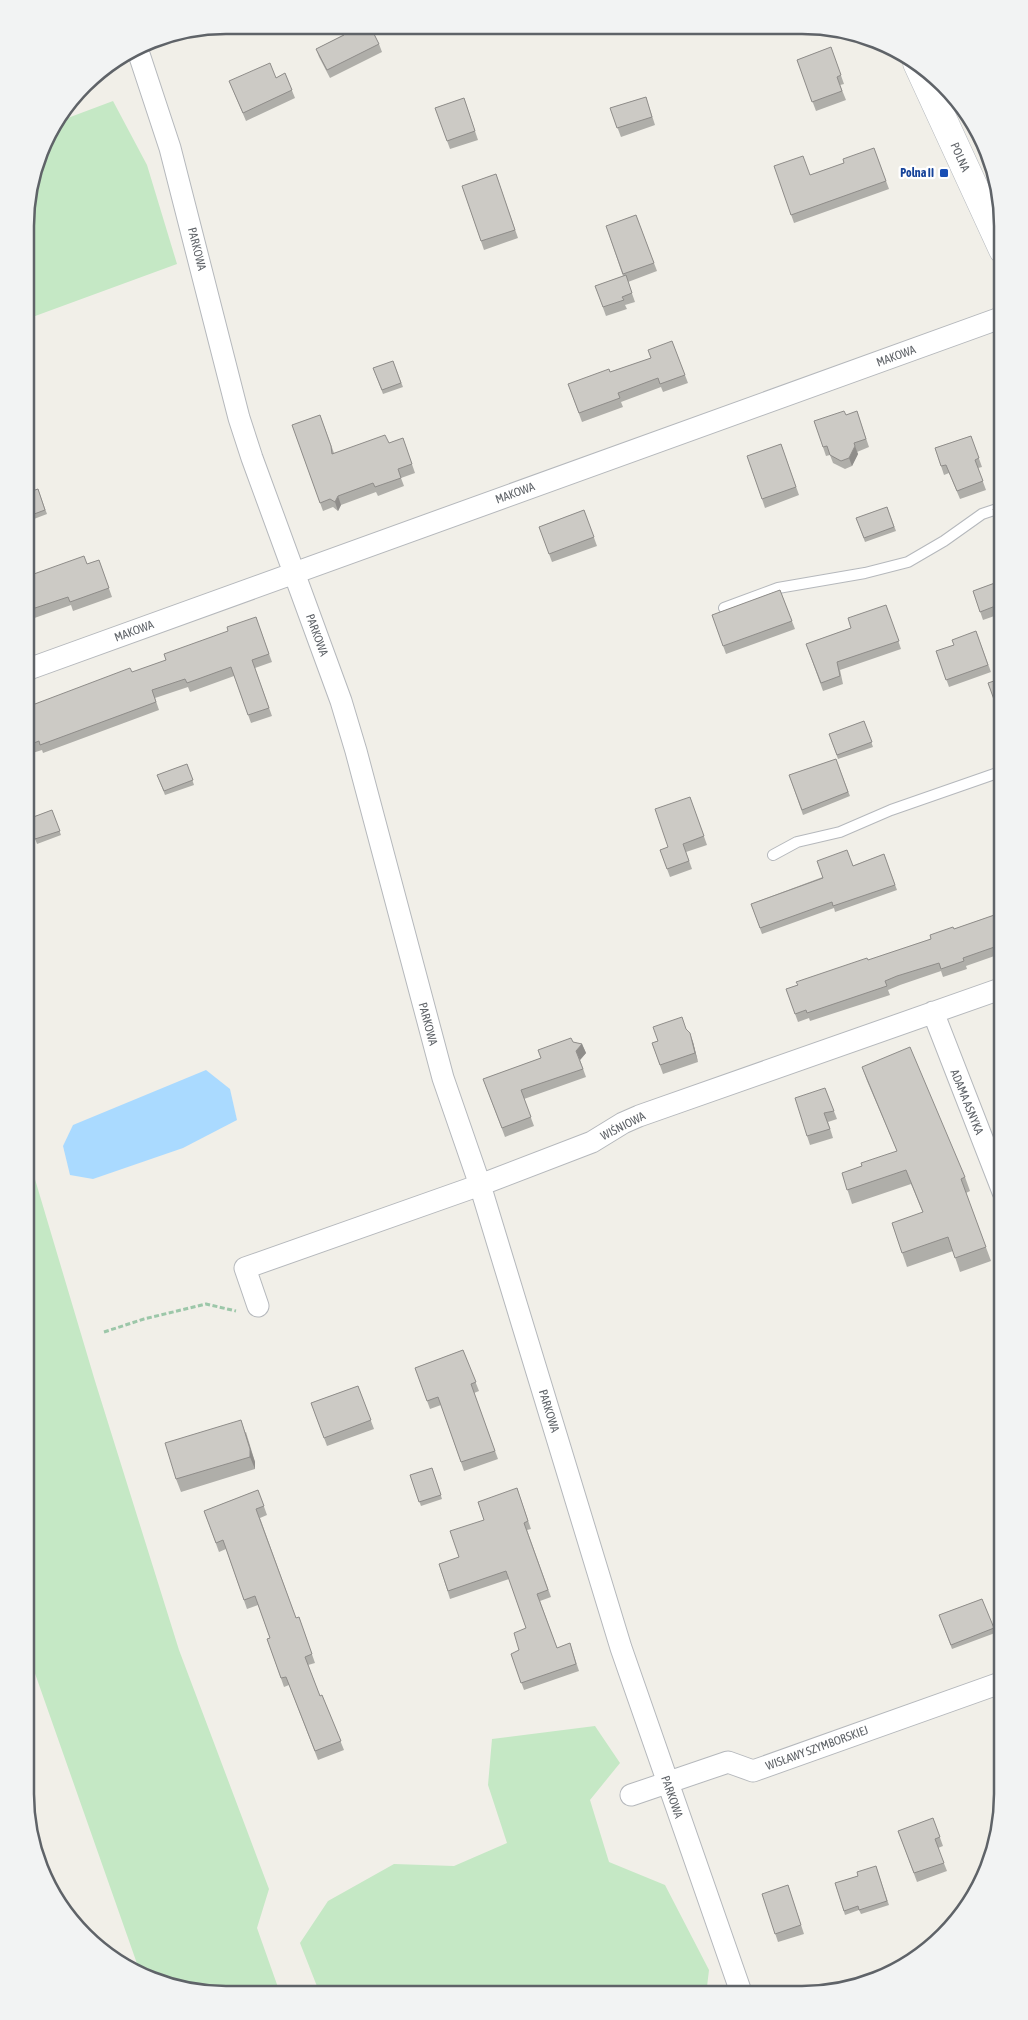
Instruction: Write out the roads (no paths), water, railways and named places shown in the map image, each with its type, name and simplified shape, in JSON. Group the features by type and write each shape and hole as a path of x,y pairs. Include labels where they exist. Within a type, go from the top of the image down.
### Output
{"street":[{"name":"PARKOWA","path":"138,55 170,148 239,418 341,701 356,751 443,1078 480,1185 621,1648 739,1986"},
{"name":"POLNA","path":"925,77 994,230"},
{"name":"MAKOWA","path":"34,667 994,320"},
{"name":"WIŚNIOWA","path":"249,1309 245,1268 480,1185 592,1142 623,1123 639,1116 994,991"},
{"name":"ADAMA ASNYKA","path":"933,1012 994,1169"},
{"name":"WISŁAWY SZYMBORSKIEJ","path":"631,1795 728,1762 753,1770 994,1685"}],"lane":[{"path":"724,608 778,588 865,573 908,562 944,541 982,514 994,510"},
{"path":"773,855 797,842 840,832 891,810 994,774"}],"water":[{"path":"206,1070 230,1089 237,1120 183,1148 93,1179 70,1175 63,1146 73,1125"}],"place":[{"name":"Polna II","path":"944,173"}]}
